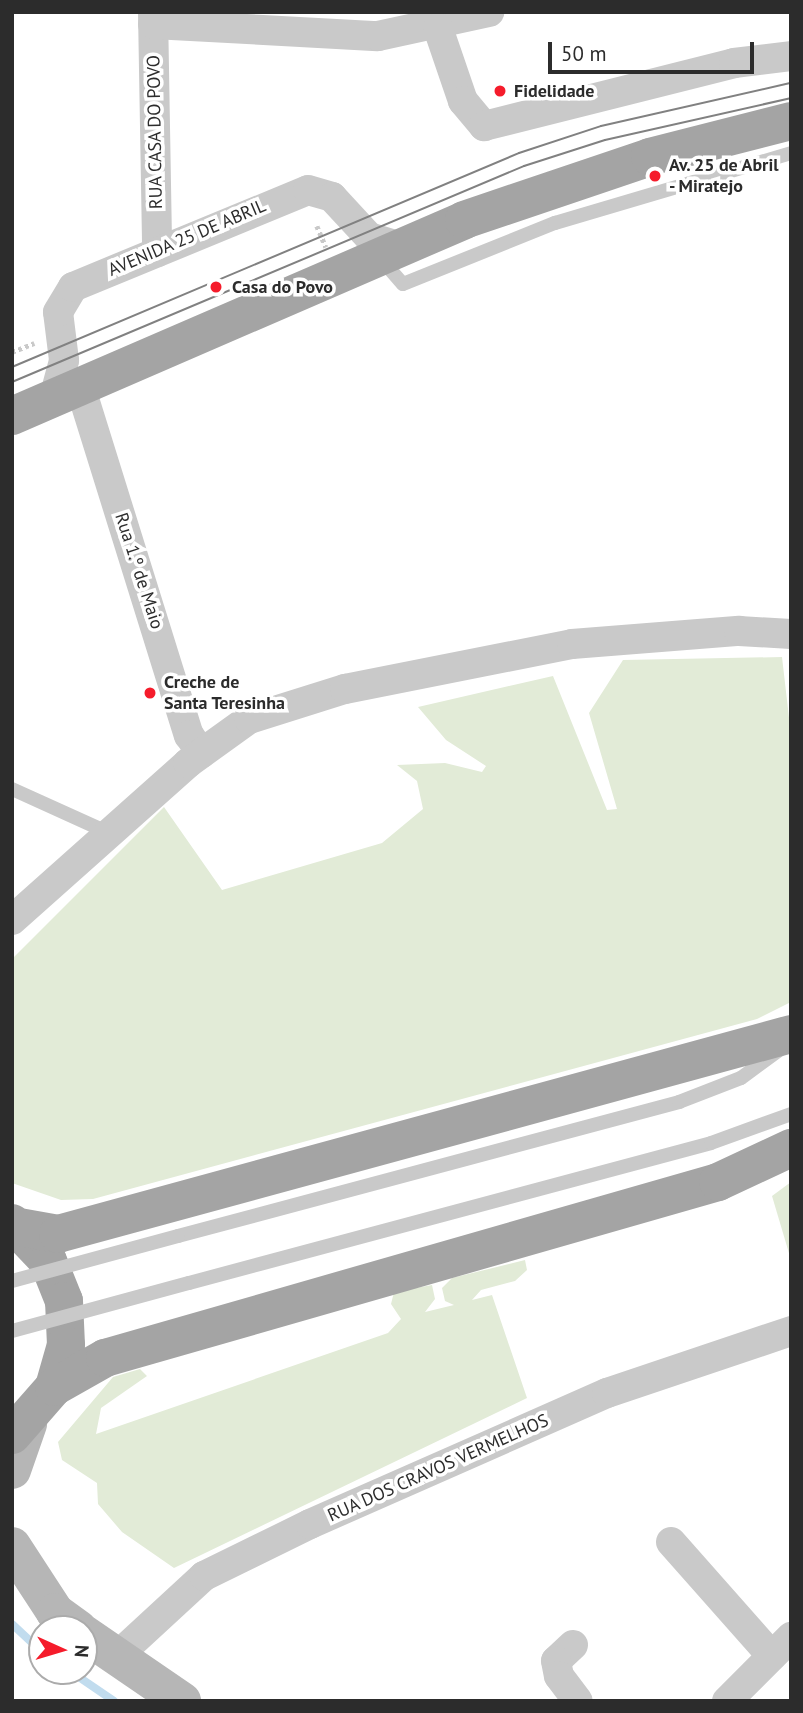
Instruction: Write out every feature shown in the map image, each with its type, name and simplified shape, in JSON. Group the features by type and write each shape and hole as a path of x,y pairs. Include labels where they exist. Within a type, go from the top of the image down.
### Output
{"main road":[{"path":"12,416 388,251 573,181 791,121"},
{"path":"16,1225 58,1234 283,1177 791,1034"},
{"path":"12,1470 20,1430 54,1387 105,1358 718,1182 791,1149"},
{"path":"16,1225 48,1261 64,1301 66,1345 54,1387"},
{"path":"12,1546 59,1615"},
{"path":"98,1645 182,1701"}],"street":[{"path":"153,18 258,30 371,36 438,27 489,12"},
{"name":"RUA CASA DO POVO","path":"153,18 157,252"},
{"path":"438,27 463,101 484,126 734,63 791,56"},
{"name":"AVENIDA 25 DE ABRIL","path":"67,392 58,312 73,287 308,190 332,197 369,237 388,251"},
{"name":"Rua 1.º de Maio","path":"67,392 189,735 201,753"},
{"path":"12,920 201,753 248,719 345,689 572,644 739,631 791,634"},
{"name":"RUA DOS CRAVOS VERMELHOS","path":"115,1658 204,1576 310,1524 607,1393 791,1331"},
{"path":"671,1542 781,1647 727,1701"},
{"path":"573,1645 556,1661 559,1676 578,1701"}],"lane":[{"name":"AVENIDA 25 DE ABRIL","path":"388,251 403,284 555,223 791,153"},
{"path":"12,789 109,833"},
{"path":"12,1281 690,1099 741,1078 791,1040"},
{"path":"12,1331 724,1140 791,1114"}],"green space":[{"path":"782,657 791,735 791,1002 757,1019 93,1199 61,1200 12,1183 12,959 164,807 222,890 382,843 423,809 417,781 397,765 445,763 482,772 486,766 446,740 418,707 553,676 607,810 617,809 589,713 623,660"},
{"path":"791,1182 791,1260 772,1196"},
{"path":"525,1260 527,1270 515,1281 481,1290 472,1300 492,1295 527,1398 174,1568 122,1532 98,1504 97,1483 62,1460 58,1442 113,1377 140,1369 147,1376 101,1408 96,1434 388,1333 401,1319 391,1304 394,1292 432,1285 435,1299 425,1312 454,1305 445,1301 442,1288 452,1278"}],"waterway":[{"path":"12,1624 28,1639"},
{"path":"91,1685 114,1701"}],"tram line":[{"path":"12,367 519,153 601,126 791,83"},
{"path":"12,382 524,166 605,140 791,98"}],"place":[{"name":"Fidelidade","path":"500,91"},
{"name":"Av. 25 de Abril - Miratejo","path":"655,176"},
{"name":"Casa do Povo","path":"216,287"},
{"name":"Creche de Santa Teresinha","path":"150,693"}]}
